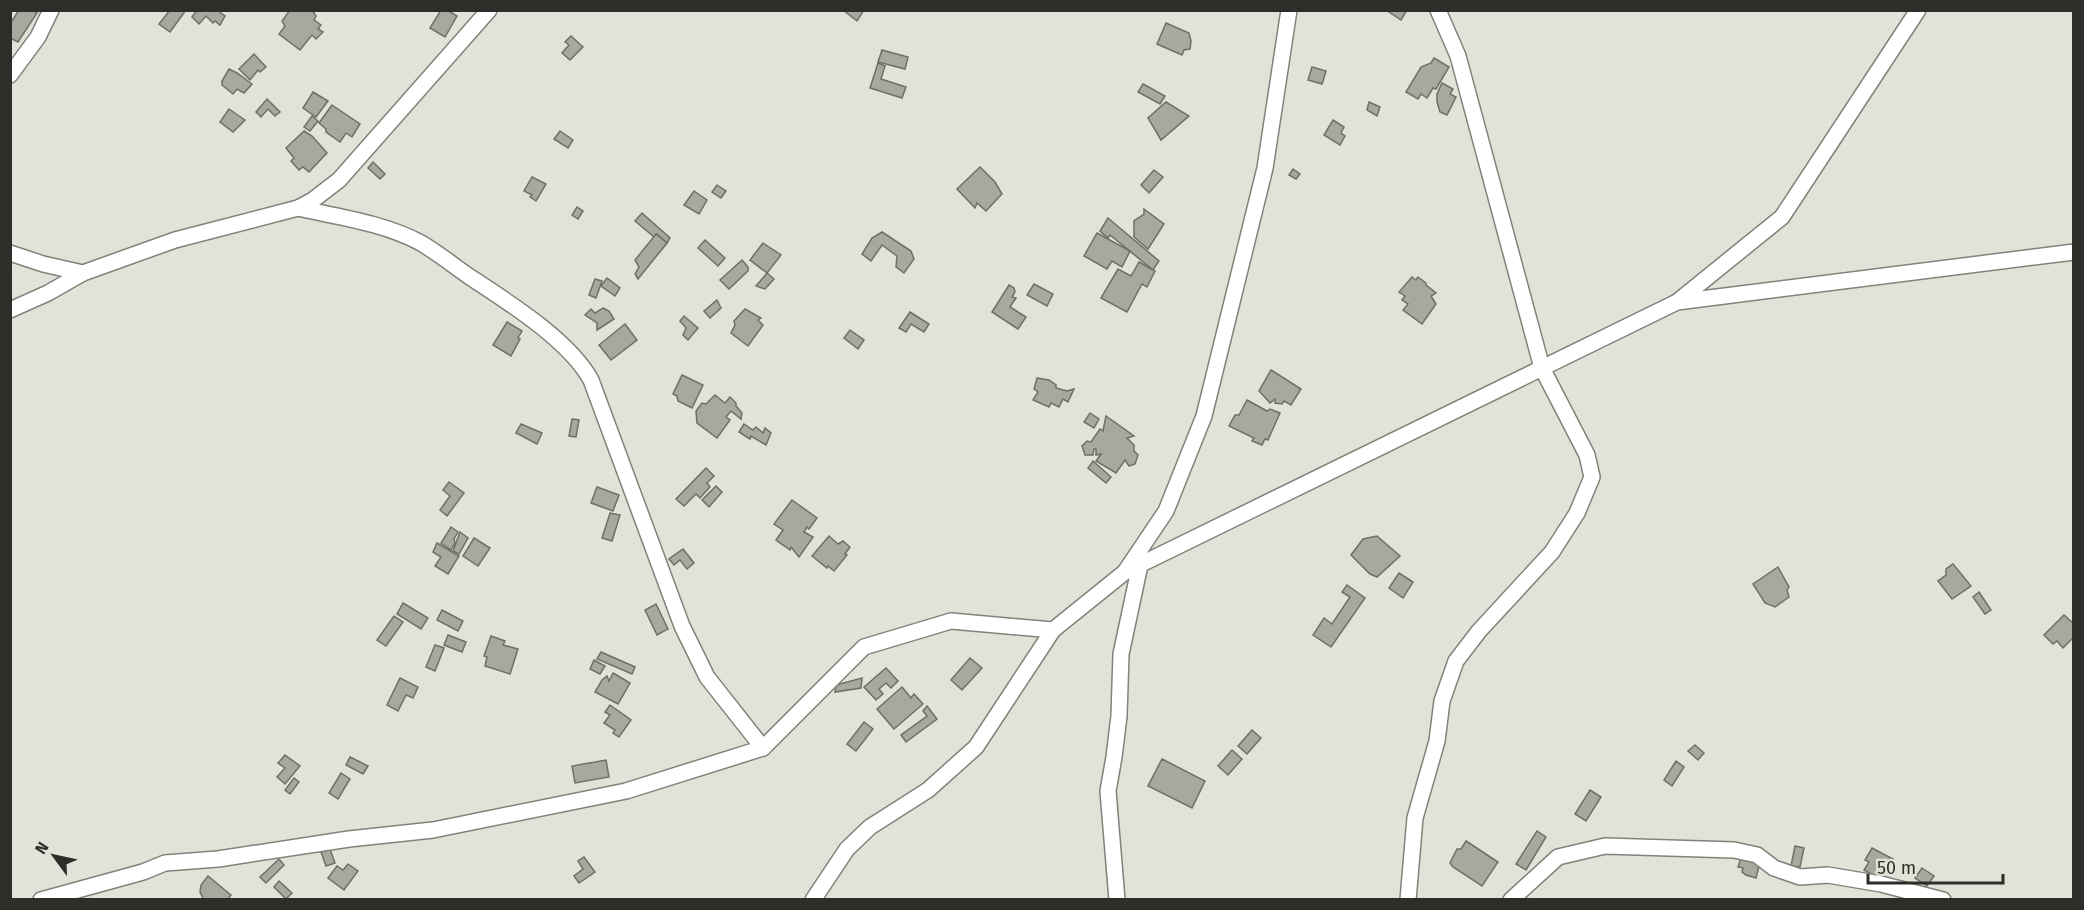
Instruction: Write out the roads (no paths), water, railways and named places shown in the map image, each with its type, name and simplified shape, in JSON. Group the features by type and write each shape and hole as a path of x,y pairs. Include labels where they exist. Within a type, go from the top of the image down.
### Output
{"street":[{"path":"10,75 38,37 51,10"},
{"path":"10,310 48,293 83,273 176,240 298,208 314,200 339,180 489,10"},
{"path":"1125,572 1166,511 1204,416 1265,168 1289,10"},
{"path":"1408,900 1415,818 1437,741 1442,701 1456,661 1479,631 1552,552 1577,513 1592,477 1587,455 1542,368 1458,56 1438,10"},
{"path":"813,900 847,849 870,827 928,790 976,747 1053,630 1125,572 1677,302 1782,217 1918,10"},
{"path":"298,208 367,223 421,243 514,306 572,354 591,380 682,626 695,655 707,677 763,748"},
{"path":"1677,302 2073,252"},
{"path":"10,253 43,264 83,273"},
{"path":"1117,900 1108,791 1119,716 1121,654 1140,565"},
{"path":"41,900 144,872 165,863 218,859 349,839 433,830 626,790 763,748 864,647 951,621 1053,630"},
{"path":"1511,900 1558,857 1605,846 1734,850 1757,855 1774,868 1800,877 1828,875 1881,884 1943,900"}]}
